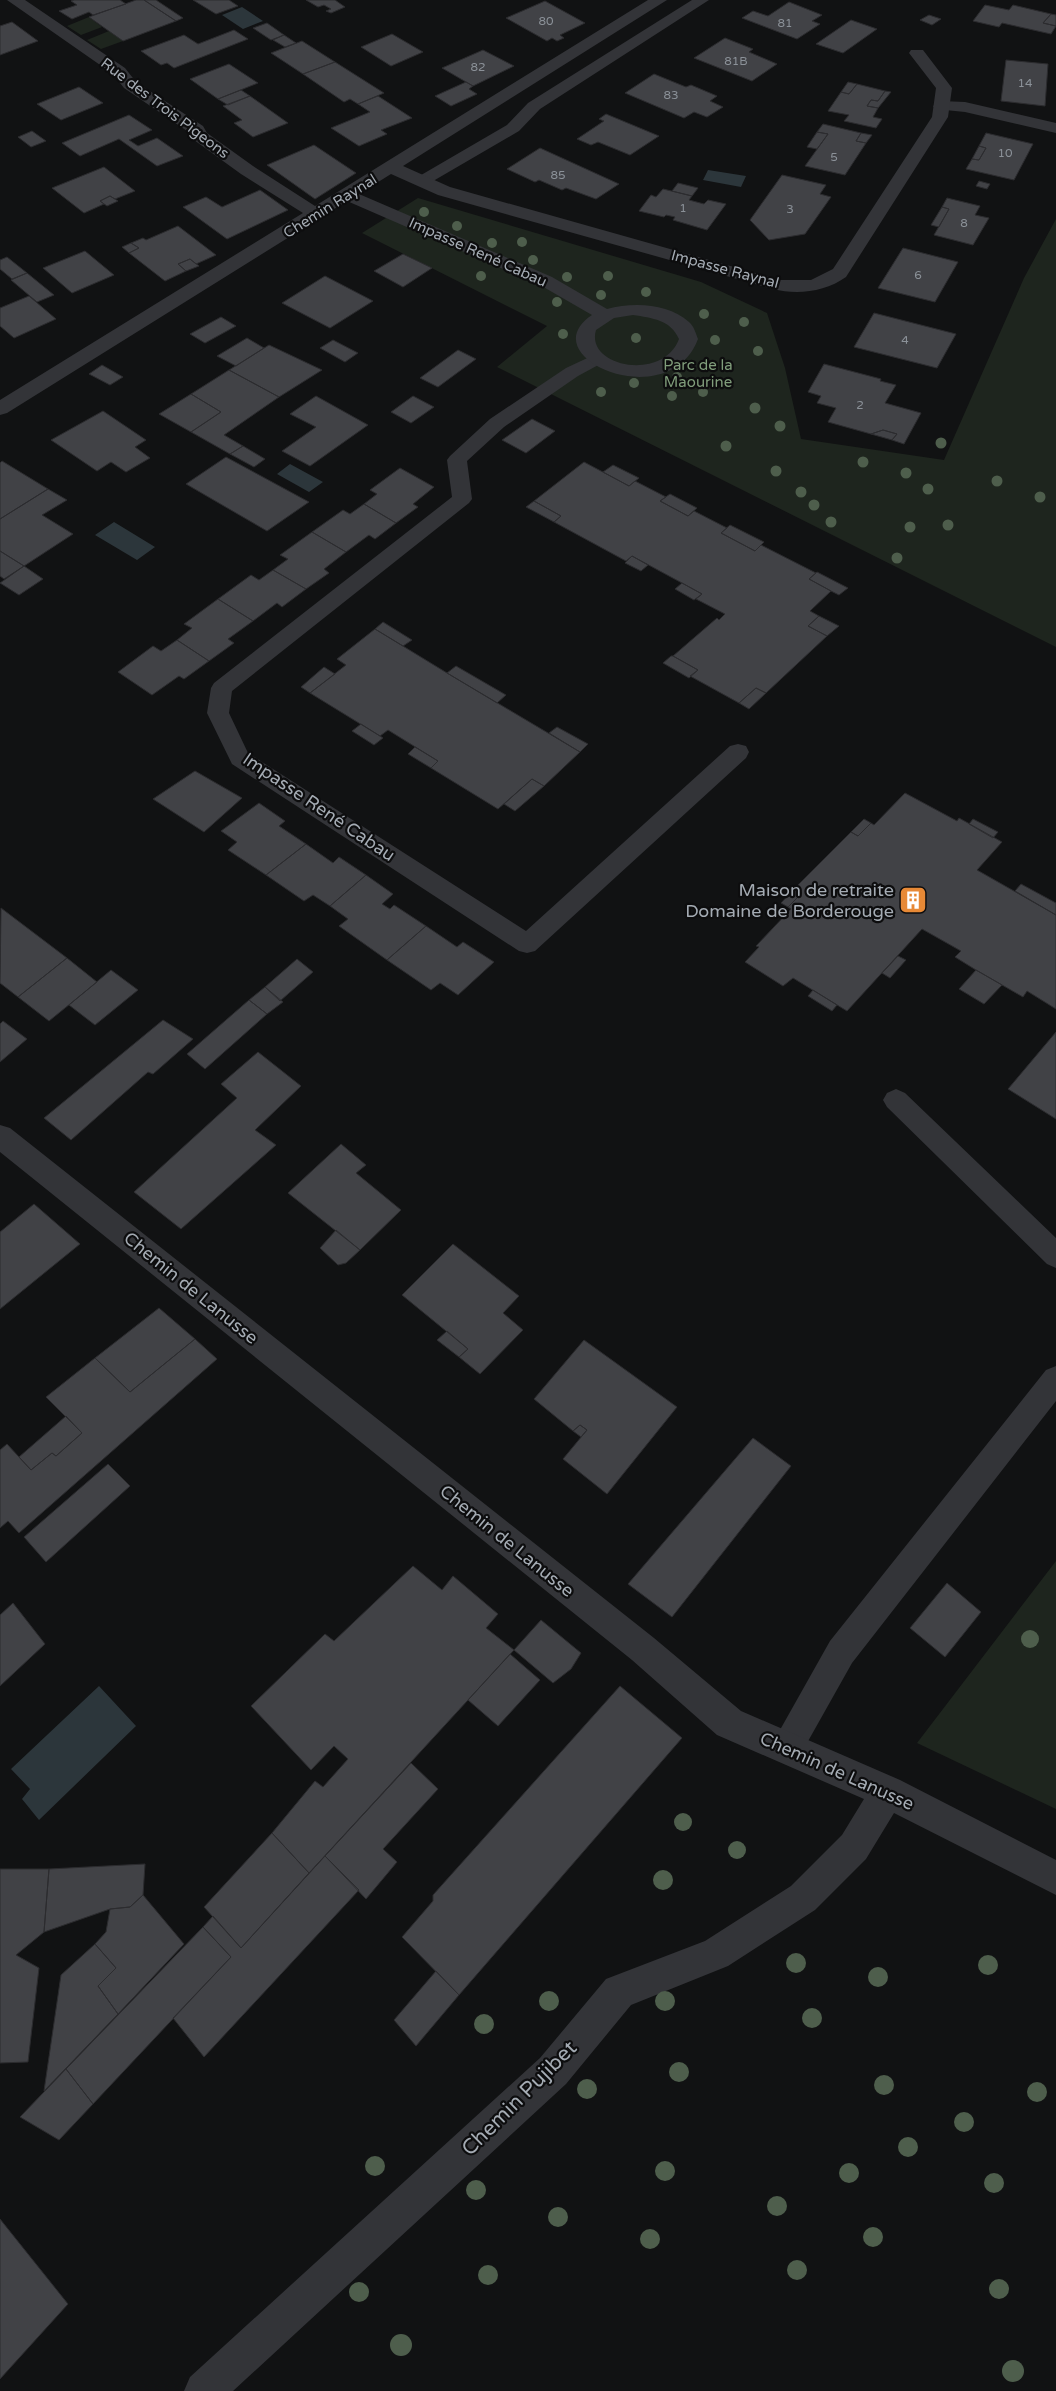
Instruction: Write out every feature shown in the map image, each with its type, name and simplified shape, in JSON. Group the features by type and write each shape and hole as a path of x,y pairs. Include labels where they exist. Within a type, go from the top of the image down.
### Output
{"street":[{"name":"Rue des Trois Pigeons","path":"15,0 119,71 130,85 166,111 197,130 200,136 247,170 258,175 316,214"},
{"name":"Chemin Raynal","path":"0,409 392,168 659,0"},
{"name":"Impasse Raynal","path":"392,168 444,191 779,285 799,287 818,285 831,280 840,273 940,117 944,88 917,53"},
{"name":"Impasse René Cabau","path":"347,195 546,282 605,315"},
{"path":"633,309 663,314 683,328 688,336 689,346 684,354 676,362 662,368 644,371 626,370 610,366 596,359 588,350 584,340 586,331 593,322 605,315 633,309"},
{"name":"Chemin de Lanusse","path":"0,1136 635,1642 729,1723 888,1792 1056,1878"},
{"name":"Chemin Pujibet","path":"204,2391 553,2071 619,1992 716,1954 803,1898 854,1847 888,1792"}],"lane":[{"path":"422,181 513,128 534,106 702,0"},
{"path":"942,106 965,108 1056,128"},
{"name":"Impasse René Cabau","path":"596,359 572,372 490,429 457,460 462,499 222,688 218,713 240,758 528,944 738,752"},
{"path":"896,1100 1056,1256"},
{"path":"788,1748 840,1652 1056,1379"}],"green space":[{"path":"89,17 102,27 81,35 67,26"},
{"path":"109,31 123,41 101,49 87,40"},
{"name":"Parc de la Maourine","path":"418,198 701,282 767,313 785,368 801,439 944,460 1024,278 1056,219 1056,647 497,367 547,326 362,233"},
{"path":"1056,1561 1056,1809 917,1743"}],"shaded area":[{"path":"242,7 263,21 243,29 222,15"},
{"path":"708,170 746,176 741,187 703,180"},
{"path":"290,464 323,482 309,492 277,474"},
{"path":"114,522 155,547 137,560 95,535"},
{"path":"99,1686 136,1726 39,1820 22,1799 30,1789 11,1769"}],"building":[{"path":"120,0 126,4 93,15 89,12 72,19 59,11 77,5 71,1"},
{"path":"136,0 144,0 176,21 123,41 89,17"},
{"path":"144,0 156,0 183,18 176,21"},
{"path":"193,0 229,0 238,6 216,14"},
{"path":"306,0 335,0 345,7 331,13 326,11 331,9 324,5 318,7"},
{"path":"545,1 585,23 560,35 564,38 557,41 552,38 547,41 506,18"},
{"path":"789,2 822,15 812,21 820,24 797,39 742,18 753,11 768,16"},
{"path":"985,5 1009,10 1013,5 1051,14 1043,23 1056,26 1051,34 1002,23 999,27 973,21"},
{"path":"1051,14 1056,15 1056,26 1043,23"},
{"path":"929,15 941,19 932,25 920,20"},
{"path":"851,20 877,29 843,53 816,44"},
{"path":"12,22 38,41 0,55 0,26"},
{"path":"267,23 284,35 271,40 253,28"},
{"path":"234,30 248,39 174,68 167,63 161,65 141,51 184,35 198,44"},
{"path":"392,34 423,52 391,66 361,47"},
{"path":"284,35 296,43 285,47 273,40"},
{"path":"725,38 753,49 749,52 777,64 752,81 694,58"},
{"path":"302,41 335,62 303,74 271,53"},
{"path":"483,50 514,66 473,86 442,68"},
{"path":"1006,60 1048,64 1045,106 1001,101"},
{"path":"335,62 384,93 358,104 350,99 344,102 303,74"},
{"path":"229,64 258,83 218,99 190,79"},
{"path":"654,74 686,87 691,85 717,96 710,101 723,107 707,117 694,112 684,118 625,93"},
{"path":"466,82 473,86 469,89 477,94 451,106 435,96"},
{"path":"848,82 857,84 849,94 841,92"},
{"path":"857,84 885,91 878,101 871,100 867,106 878,108 873,117 882,119 876,128 844,121 849,115 828,111 841,92 849,94"},
{"path":"79,87 103,103 61,120 37,104"},
{"path":"241,90 250,96 228,105 218,99"},
{"path":"885,91 891,92 878,108 867,106 871,100 878,101"},
{"path":"250,96 288,123 253,137 234,123 242,120 223,106"},
{"path":"378,96 412,118 381,130 387,134 359,146 331,128 370,112 358,104"},
{"path":"606,114 659,136 630,155 598,142 591,145 577,139 604,121 599,119"},
{"path":"129,115 152,130 129,140 138,146 157,138 183,156 157,166 119,139 80,156 62,143"},
{"path":"823,124 861,133 856,141 866,143 845,175 805,166 828,134 817,132"},
{"path":"32,131 46,141 31,147 18,137"},
{"path":"817,132 828,134 817,149 807,147"},
{"path":"861,133 872,135 866,143 856,141"},
{"path":"986,133 1033,144 1014,180 966,169 972,159 979,160 986,148 979,146"},
{"path":"314,145 356,173 315,199 267,165"},
{"path":"979,146 986,148 979,160 972,159"},
{"path":"540,148 619,184 596,199 566,188 562,190 539,180 535,182 507,169"},
{"path":"104,167 135,191 115,199 110,196 100,201 104,204 84,213 52,188"},
{"path":"782,175 826,185 820,194 831,197 805,234 769,240 750,220"},
{"path":"979,181 990,184 987,189 976,186"},
{"path":"678,183 698,188 692,196 672,191"},
{"path":"663,189 692,196 689,200 704,204 708,200 726,204 707,230 673,220 675,217 666,215 664,217 639,211 651,195 656,197"},
{"path":"260,190 288,210 227,239 183,207 206,197 222,207"},
{"path":"110,196 118,201 107,206 100,201"},
{"path":"947,198 980,206 975,215 989,218 973,245 934,235 949,209 942,207"},
{"path":"942,207 949,209 939,227 931,225"},
{"path":"178,226 216,255 196,264 190,259 178,264 186,271 165,281 129,253 139,248 131,243 143,238 146,240"},
{"path":"131,243 139,248 129,253 122,247"},
{"path":"903,248 958,262 935,302 878,288"},
{"path":"85,251 114,275 72,293 43,268"},
{"path":"403,254 432,268 403,287 374,271"},
{"path":"7,257 27,273 12,279 0,269 0,260"},
{"path":"190,259 199,266 186,271 178,264"},
{"path":"27,273 54,295 37,302 11,280"},
{"path":"325,276 373,301 330,328 282,303"},
{"path":"29,296 56,319 14,338 0,326 0,308"},
{"path":"874,313 956,334 937,368 854,347"},
{"path":"221,317 236,326 205,343 190,334"},
{"path":"247,338 264,348 236,366 217,356"},
{"path":"333,340 358,353 345,362 320,348"},
{"path":"269,345 322,370 279,397 229,370"},
{"path":"458,350 476,359 438,387 420,378"},
{"path":"824,364 881,379 880,381 896,385 885,403 921,413 904,444 892,440 897,434 883,430 871,434 828,422 836,408 817,403 821,396 808,392"},
{"path":"102,365 123,377 110,385 89,374"},
{"path":"229,370 279,397 224,435 243,446 230,454 191,432 221,412 191,394"},
{"path":"191,394 221,412 191,432 159,414"},
{"path":"316,396 368,425 310,466 282,451 316,427 290,414"},
{"path":"413,396 434,407 411,423 391,412"},
{"path":"103,411 146,440 135,447 150,458 126,472 111,462 97,471 51,440"},
{"path":"532,419 555,431 526,453 502,440"},
{"path":"883,430 897,434 892,440 871,434"},
{"path":"243,446 265,459 254,467 230,454"},
{"path":"226,457 309,502 267,531 186,484"},
{"path":"2,461 48,489 0,519 0,463"},
{"path":"584,462 629,486 635,481 666,497 660,501 688,516 694,511 727,528 721,533 755,551 761,545 816,573 809,579 831,591 810,611 819,616 808,626 827,636 766,693 756,688 739,703 690,676 698,670 673,656 717,618 719,620 725,614 696,599 702,594 632,556 626,561 554,522 561,516 534,501"},
{"path":"613,465 639,478 629,486 603,472"},
{"path":"400,468 434,487 413,504 418,507 396,523 364,504 377,494 370,490"},
{"path":"48,489 67,500 42,515 73,534 24,566 0,551 0,519"},
{"path":"670,494 697,508 688,516 660,501"},
{"path":"534,501 561,516 554,522 526,507"},
{"path":"364,504 396,523 375,539 369,535 346,552 312,532 343,510 350,514"},
{"path":"730,525 764,542 755,551 721,533"},
{"path":"312,532 346,552 324,569 329,573 306,589 273,570 288,559 280,555"},
{"path":"0,551 24,566 4,579 0,576"},
{"path":"632,556 648,565 641,571 625,563"},
{"path":"24,566 43,579 19,595 0,583"},
{"path":"273,570 306,589 282,607 277,603 253,621 218,599 251,575 259,580"},
{"path":"817,572 848,588 839,595 809,579"},
{"path":"682,583 702,594 694,600 675,589"},
{"path":"218,599 253,621 228,639 234,643 209,661 177,640 192,628 184,624"},
{"path":"819,616 839,626 827,636 808,626"},
{"path":"383,622 412,640 403,646 375,629"},
{"path":"375,629 580,752 544,786 532,779 498,809 431,768 438,761 388,730 380,736 310,693 346,665 337,659"},
{"path":"177,640 209,661 184,679 179,676 152,695 118,672 153,646 161,651"},
{"path":"671,656 698,670 689,678 663,663"},
{"path":"456,666 506,695 497,703 447,673"},
{"path":"324,667 335,674 310,693 301,687"},
{"path":"756,688 766,693 749,709 739,703"},
{"path":"361,724 383,738 374,745 352,731"},
{"path":"557,727 588,744 580,752 549,733"},
{"path":"415,747 438,761 431,768 408,754"},
{"path":"195,771 242,798 204,832 153,799"},
{"path":"532,779 544,786 515,811 504,804"},
{"name":"Maison de retraite Domaine de Borderouge","path":"905,793 957,821 959,818 1002,842 977,870 1056,915 1056,1009 1027,991 1023,997 976,970 955,957 961,951 922,929 847,1011 793,978 783,986 745,962 759,947 756,946 791,909 788,907 802,893 794,889 851,832 858,836 871,823 874,825"},
{"path":"259,803 285,821 279,826 306,844 266,875 228,850 237,842 221,831"},
{"path":"864,819 871,823 858,836 851,832"},
{"path":"973,819 998,832 993,838 969,824"},
{"path":"306,844 333,863 339,857 366,875 330,906 313,895 304,901 266,875"},
{"path":"366,875 393,894 382,904 390,909 394,905 426,926 387,960 339,926 348,919 330,906"},
{"path":"1021,884 1056,903 1056,915 1015,891"},
{"path":"794,889 802,893 788,907 781,903"},
{"path":"1,908 67,958 18,997 0,983"},
{"path":"426,926 457,947 463,942 494,962 458,995 440,983 431,990 387,960"},
{"path":"898,956 906,960 890,978 882,973"},
{"path":"67,958 97,982 49,1021 18,997"},
{"path":"297,959 313,972 280,1001 265,987"},
{"path":"111,970 138,990 95,1025 69,1005"},
{"path":"976,970 1002,985 984,1004 959,989"},
{"path":"265,987 283,1002 267,1014 249,1000"},
{"path":"813,990 837,1005 832,1011 808,996"},
{"path":"249,1000 267,1014 205,1069 187,1054"},
{"path":"163,1020 193,1039 153,1074 148,1072 71,1140 44,1118"},
{"path":"3,1021 27,1039 0,1062 0,1024"},
{"path":"1056,1032 1056,1119 1008,1089"},
{"path":"258,1052 301,1086 255,1130 276,1145 181,1229 134,1192 237,1098 221,1084"},
{"path":"341,1144 366,1165 356,1173 401,1210 360,1250 288,1193"},
{"path":"34,1204 80,1244 0,1309 0,1232"},
{"path":"336,1230 360,1250 346,1263 338,1265 320,1248"},
{"path":"453,1244 519,1296 503,1313 523,1330 480,1374 459,1357 468,1349 402,1295"},
{"path":"159,1308 195,1339 130,1392 95,1358"},
{"path":"447,1331 468,1349 459,1357 437,1340"},
{"path":"195,1339 217,1359 19,1533 8,1521 0,1528 0,1450 7,1444 31,1470 52,1453 56,1456 82,1433 46,1397 95,1358 130,1392"},
{"path":"584,1340 677,1407 607,1494 563,1459 587,1430 580,1425 573,1431 534,1399"},
{"path":"66,1416 82,1433 56,1456 52,1453 31,1470 19,1457"},
{"path":"580,1425 587,1430 581,1437 573,1431"},
{"path":"753,1438 791,1466 672,1617 628,1584"},
{"path":"108,1464 130,1486 46,1562 24,1537"},
{"path":"413,1566 442,1590 453,1576 498,1614 486,1628 514,1650 309,1873 272,1833 315,1781 323,1787 348,1759 334,1746 311,1770 251,1706 325,1634 334,1641"},
{"path":"947,1583 981,1612 945,1657 910,1628"},
{"path":"13,1603 45,1644 0,1686 0,1615"},
{"path":"541,1620 581,1653 571,1669 553,1683 514,1650"},
{"path":"510,1654 540,1680 498,1726 468,1700"},
{"path":"620,1686 682,1738 459,1995 402,1937 433,1901 433,1895"},
{"path":"411,1763 438,1789 383,1849 397,1862 366,1899 325,1856"},
{"path":"272,1833 309,1873 241,1948 204,1907"},
{"path":"325,1856 359,1890 204,2057 173,2018 231,1957 203,1927 213,1916 241,1948"},
{"path":"145,1864 143,1895 130,1907 110,1909 44,1932 49,1869"},
{"path":"0,1869 49,1869 44,1932 16,1955 39,1968 28,2062 0,2063"},
{"path":"143,1895 184,1944 118,2014 98,1986 116,1968 95,1944 106,1932 110,1909 130,1907"},
{"path":"203,1927 231,1957 93,2104 66,2069"},
{"path":"95,1944 116,1968 98,1986 118,2014 44,2091 61,1975"},
{"path":"436,1971 459,1995 416,2046 394,2020"},
{"path":"66,2069 93,2104 59,2140 20,2117"},
{"path":"0,2219 68,2304 0,2379"}],"place":[{"name":"Maison de retraite Domaine de Borderouge","path":"913,900"}]}
